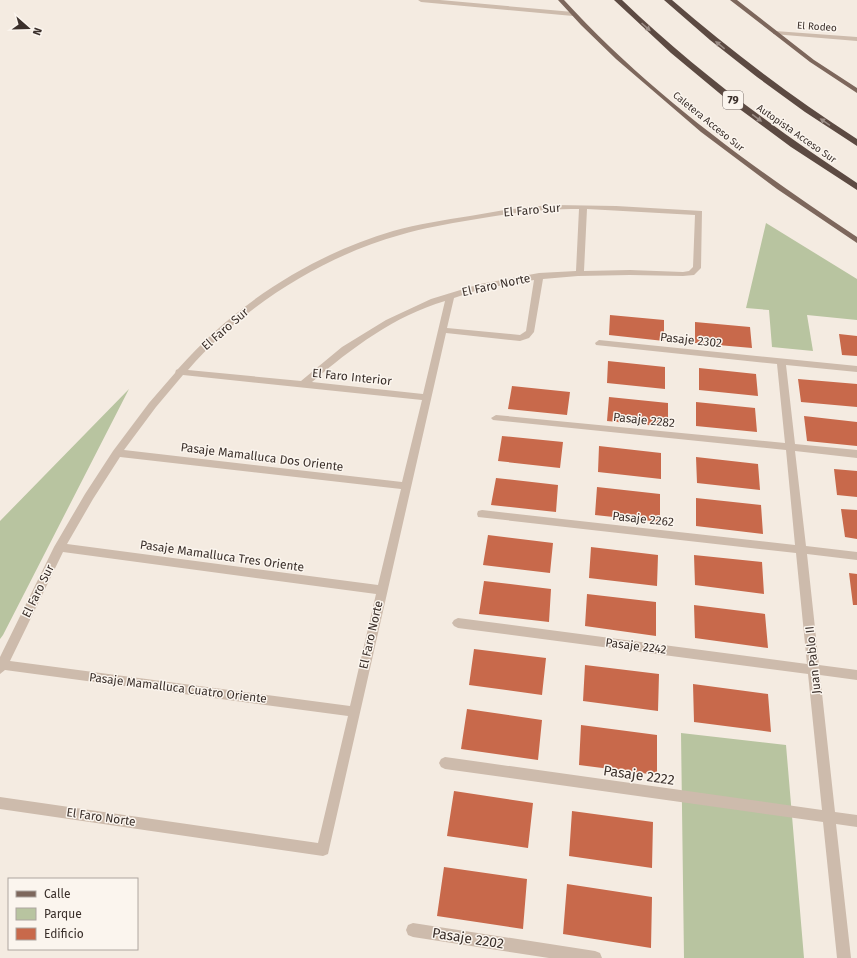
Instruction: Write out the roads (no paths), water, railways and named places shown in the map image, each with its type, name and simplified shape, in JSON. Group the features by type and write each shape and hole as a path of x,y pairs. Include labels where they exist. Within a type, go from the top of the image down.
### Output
{"highway":[{"name":"Autopista Acceso Sur","path":"618,0 667,47 721,91 780,135 857,187"},
{"path":"668,0 710,37 757,74 857,143"}],"main road":[{"name":"Caletera Acceso Sur","path":"561,0 573,14 616,56 699,127 792,197 857,241"},
{"path":"733,0 775,33 857,91"}],"street":[{"path":"421,0 573,14"},
{"name":"El Rodeo","path":"775,33 857,39"},
{"path":"580,273 583,207"},
{"name":"El Faro Sur","path":"1,665 11,648 59,547 87,498 116,453 147,411 179,372 227,325 254,305 299,276 346,251 396,233 442,222 532,208 583,207 699,213 697,268 691,273 580,273"},
{"name":"El Faro Norte","path":"0,803 323,850 405,486 450,296 488,285 539,276 580,273"},
{"path":"442,330 520,338 526,336 530,332 539,276"},
{"name":"El Faro Interior","path":"304,384 335,356 370,332 412,310 450,296"},
{"name":"Pasaje 2302","path":"599,343 857,369"},
{"name":"Juan Pablo II","path":"781,361 844,958"},
{"path":"179,372 304,384"},
{"name":"El Faro Interior","path":"304,384 426,397"},
{"name":"Pasaje 2282","path":"496,418 857,454"},
{"name":"Pasaje Mamalluca Dos Oriente","path":"116,453 405,486"},
{"name":"Pasaje 2262","path":"482,514 857,556"},
{"name":"Pasaje Mamalluca Tres Oriente","path":"59,547 382,590"},
{"name":"Pasaje 2242","path":"458,623 857,675"},
{"name":"Pasaje Mamalluca Cuatro Oriente","path":"1,665 354,712"},
{"name":"Pasaje 2222","path":"445,763 857,821"},
{"name":"Pasaje 2202","path":"413,930 595,958"}]}
